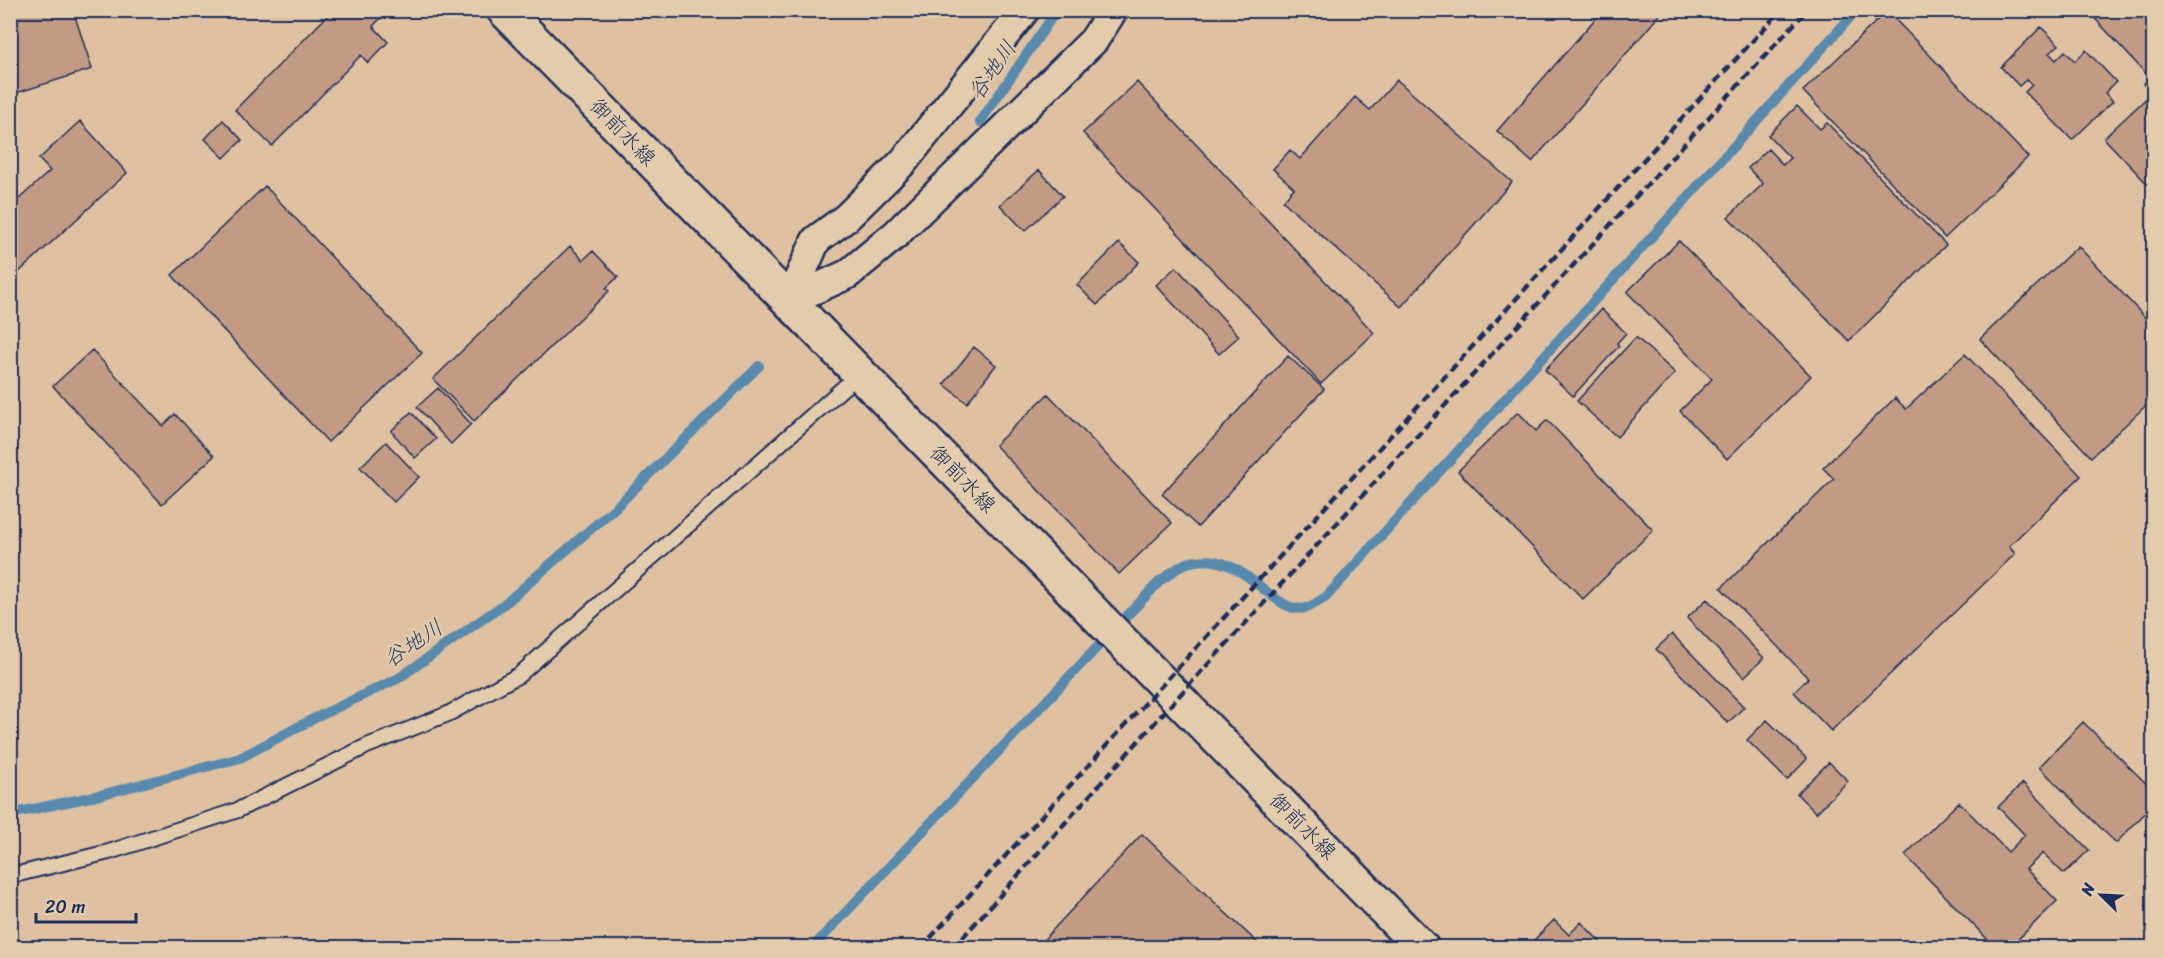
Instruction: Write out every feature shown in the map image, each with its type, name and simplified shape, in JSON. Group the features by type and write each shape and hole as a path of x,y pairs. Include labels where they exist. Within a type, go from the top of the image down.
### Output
{"street":[{"name":"御前水線","path":"504,10 1422,948"},
{"path":"789,301 816,240 846,218 903,162 1025,10"},
{"path":"789,301 848,274 895,235 1094,40 1113,10"}],"lane":[{"path":"10,876 109,852 238,810 367,746 448,714 519,675 860,373"}],"building":[{"path":"10,10 73,10 92,69 10,95"},
{"path":"333,10 389,10 373,26 388,42 368,63 361,55 272,146 235,110"},
{"path":"1603,10 1664,10 1532,162 1497,131"},
{"path":"2087,10 2151,10 2154,13 2154,191 2104,138 2152,93 2143,84 2150,78"},
{"path":"1887,11 2028,157 1945,238 1803,91"},
{"path":"2041,27 2059,45 2049,53 2056,60 2065,51 2075,61 2086,50 2116,82 2105,93 2113,101 2072,140 2025,92 2032,85 2027,79 2019,86 2001,67"},
{"path":"1397,80 1512,182 1401,307 1283,201 1294,188 1273,169 1290,150 1300,159 1355,97 1370,110"},
{"path":"1137,82 1374,333 1321,384 1083,133"},
{"path":"1797,106 1820,129 1827,123 1946,245 1849,341 1728,217 1763,184 1748,168 1768,149 1783,165 1790,158 1768,135"},
{"path":"223,120 242,140 224,158 205,139"},
{"path":"80,121 127,173 18,273 10,265 10,207 50,171 39,159"},
{"path":"1039,170 1063,196 1025,231 1000,205"},
{"path":"265,186 422,353 328,442 172,275"},
{"path":"1679,241 1811,376 1727,459 1680,411 1712,379 1627,292"},
{"path":"1119,243 1139,262 1097,305 1077,285"},
{"path":"570,246 583,260 593,251 618,277 606,288 609,291 474,421 433,379"},
{"path":"2078,246 2154,327 2154,398 2091,457 1980,339"},
{"path":"1176,267 1239,336 1219,354 1156,285"},
{"path":"1601,309 1626,333 1617,343 1619,346 1573,396 1545,370"},
{"path":"1636,337 1675,373 1617,437 1577,401"},
{"path":"974,347 996,365 967,403 944,384"},
{"path":"92,350 163,426 175,414 214,456 162,504 53,386"},
{"path":"1965,354 2081,476 2009,546 2015,554 1831,731 1794,692 1808,678 1721,588 1834,479 1823,468 1895,398 1906,409"},
{"path":"1288,356 1324,389 1198,527 1162,494"},
{"path":"438,388 471,424 451,444 417,407"},
{"path":"1048,394 1172,523 1119,574 995,445"},
{"path":"411,412 436,439 415,458 391,431"},
{"path":"1518,412 1536,431 1547,420 1653,530 1583,599 1458,471"},
{"path":"386,442 419,477 394,502 360,467"},
{"path":"1707,599 1764,658 1744,677 1687,618"},
{"path":"1672,634 1744,707 1728,723 1656,649"},
{"path":"1767,720 1807,759 1787,780 1747,740"},
{"path":"2083,722 2154,791 2154,804 2116,843 2039,767"},
{"path":"1829,762 1848,781 1816,813 1797,794"},
{"path":"2023,783 2089,850 2064,874 2043,853 2026,869 2057,901 2009,948 1996,948 1905,855 1959,802 2008,852 2025,835 1998,807"},
{"path":"1142,834 1263,948 1036,948"},
{"path":"1554,920 1569,935 1581,922 1606,948 1539,948 1533,941"}],"waterway":[{"name":"谷地川","path":"980,122 1057,10"},
{"path":"812,948 1160,581 1177,569 1187,563 1207,560 1224,564 1240,572 1293,608 1306,608 1326,597 1857,10"},
{"name":"谷地川","path":"10,814 100,795 240,758 313,719 399,678 507,602 616,507 759,366"}],"railway":[{"path":"921,948 1781,10"},
{"path":"953,948 1177,698 1807,10"}]}
